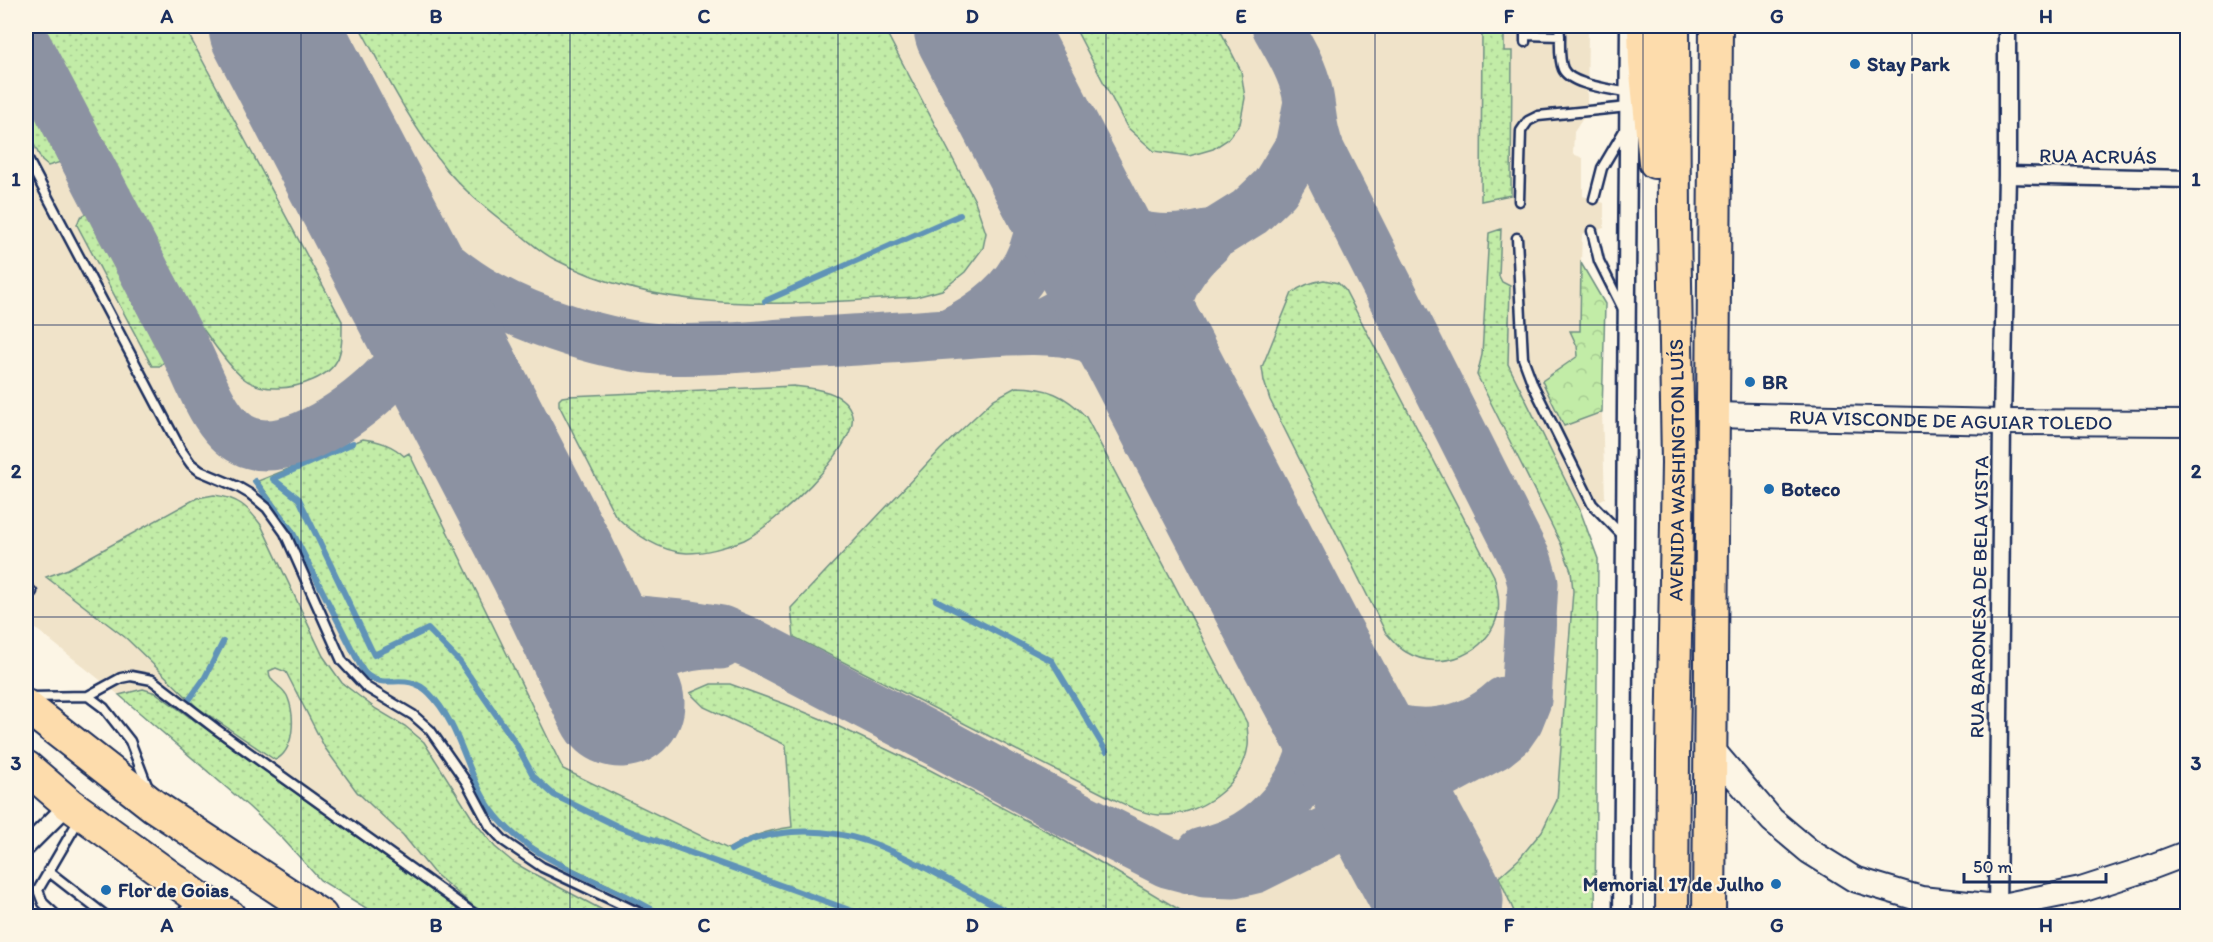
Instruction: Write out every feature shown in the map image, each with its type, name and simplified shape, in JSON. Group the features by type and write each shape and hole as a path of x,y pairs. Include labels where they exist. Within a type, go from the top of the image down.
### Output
{"highway":[{"path":"1644,26 1645,63 1658,193 1664,210 1674,223"},
{"name":"AVENIDA WASHINGTON LUÍS","path":"1672,916 1678,463 1673,26"},
{"name":"AVENIDA WASHINGTON LUÍS","path":"1709,916 1716,26"},
{"path":"26,706 154,806 321,916"},
{"path":"26,767 189,907 229,916"}],"street":[{"path":"1622,916 1629,26"},
{"name":"RUA BARONESA DE BELA VISTA","path":"1997,912 2007,26"},
{"name":"RUA ACRUÁS","path":"2007,175 2187,179"},
{"name":"RUA VISCONDE DE AGUIAR TOLEDO","path":"1714,415 2002,422 2187,423"},
{"path":"1710,747 1772,820 1809,851 1854,879 1921,899 1997,912 2081,890 2187,853"},
{"path":"26,847 76,809"}],"lane":[{"path":"1559,26 1564,72 1628,108"},
{"path":"1525,34 1560,36"},
{"path":"1594,199 1602,168 1628,108"},
{"path":"1519,201 1521,131 1528,121 1538,116 1628,108"},
{"path":"26,156 181,450 191,465 238,487 267,508 285,533 335,648 348,670 378,695 413,715 430,729 467,783 490,826 504,841 542,867 646,916"},
{"path":"1592,231 1599,261 1626,315"},
{"path":"1516,238 1523,358 1533,385 1592,504 1625,537"},
{"path":"26,697 88,696 121,678 131,676 152,680 216,729 477,916"},
{"path":"88,696 104,708 130,741 154,806"},
{"path":"57,916 43,903 38,890 76,809"},
{"path":"48,871 106,916"}],"shaded area":[{"path":"26,26 1588,26 1587,112 1574,132 1573,154 1583,158 1583,196 1604,203 1604,228 1582,234 1581,263 1605,304 1602,412 1605,498 1580,510 1598,559 1595,916 379,916 320,880 283,839 249,807 119,695 26,621"}],"green space":[{"path":"35,26 184,26 342,321 339,356 323,375 305,383 268,388 243,378 220,353 171,287 148,250 98,155"},
{"path":"359,26 883,26 975,201 986,233 983,248 965,272 942,290 916,297 824,302 732,302 686,299 641,291 597,278 544,253 487,209 453,177 410,117"},
{"path":"1074,26 1218,26 1241,71 1245,98 1240,124 1227,140 1213,149 1189,156 1154,151 1127,127"},
{"path":"1482,26 1504,26 1504,51 1512,51 1511,195 1481,201"},
{"path":"26,77 64,151 61,162 48,166 42,161 26,128"},
{"path":"89,212 100,217 169,346 168,358 160,366 152,366 77,225 80,217"},
{"path":"1501,229 1499,276 1502,282 1510,286 1508,364 1580,510 1598,559 1595,916 1516,916 1499,877 1519,859 1542,831 1557,800 1573,591 1571,571 1561,544 1477,375 1482,355 1489,233"},
{"path":"1581,263 1605,304 1602,412 1564,426 1542,381 1578,356 1577,346 1570,331 1580,331"},
{"path":"1324,280 1338,283 1345,290 1494,576 1499,604 1493,627 1485,639 1462,656 1434,661 1420,658 1403,650 1386,633 1270,400 1262,367 1292,293 1307,284"},
{"path":"794,386 828,392 849,407 852,415 851,429 842,446 811,485 757,532 731,545 694,553 677,552 657,545 638,535 615,515 559,405 562,397 569,396"},
{"path":"1016,387 1055,394 1071,403 1086,417 1247,723 1248,746 1237,774 1216,796 1189,811 1159,815 1129,806 794,637 791,608 940,450 994,399"},
{"path":"363,439 385,444 404,456 409,453 563,769 728,849 759,834 792,827 786,745 704,707 690,693 711,684 730,684 831,723 930,770 1056,836 1190,916 668,916 537,849 506,825 493,810 484,796 450,720 431,693 414,682 377,679 362,667 293,530 258,481"},
{"path":"214,495 236,501 256,518 323,656 342,683 376,709 405,726 424,742 474,821 495,847 513,862 614,916 490,916 473,906 433,872 403,835 357,792 325,748 286,672 276,668 269,671 271,679 286,694 292,714 290,741 282,755 275,760 197,707 126,638 46,577 68,569 197,498"},
{"path":"143,689 156,693 467,916 379,916 320,880 283,839 249,807 119,695"}],"waterway":[{"path":"765,301 960,215"},
{"path":"353,443 273,479 299,499 374,655 428,629 459,661 515,742 534,777 554,795 619,827 866,916"},
{"path":"255,481 292,531 364,671 377,680 405,681 421,686 429,693 449,720 482,795 504,824 518,838 550,859 665,916"},
{"path":"936,600 1052,661 1106,751"},
{"path":"189,700 204,679 223,642"},
{"path":"731,850 768,835 792,832 832,833 851,837 903,856 1016,916"}],"taxiway":[{"path":"552,561 582,594 616,616 638,621 721,631 754,645 1167,862 1205,872 1234,873 1255,868 1386,803 1494,745 1509,733 1518,720 1526,700 1533,583 1527,562 1320,152 1313,129 1305,82 1277,26"},
{"path":"26,45 187,353 211,404 218,416 237,436 248,442 265,445 284,443 324,427 376,389 399,365 407,342 410,320 404,278"},
{"path":"1034,328 1218,232 1250,212 1275,188 1300,147 1309,102"},
{"path":"1042,147 1041,222 1031,259 1010,290 996,303 982,315 948,334 1052,330 1081,335 1108,344 1133,360 1158,384 1182,417"},
{"path":"343,159 409,234 427,252 467,283 506,306 595,338 640,347 676,349 948,334"},
{"path":"1056,174 1089,212 1106,224 1120,230 1133,235 1162,239 1206,235"},
{"path":"1168,391 1163,349 1165,311 1178,276 1190,259 1206,243"},
{"path":"1202,853 1226,846 1267,821 1298,785 1315,740 1317,715 1313,688 1300,643"},
{"path":"609,680 649,659 676,649 720,644"},
{"path":"1321,684 1363,716 1405,732 1440,732 1458,728 1490,713 1504,702"}],"runway":[{"path":"273,26 552,561 620,703"},
{"path":"978,26 1300,643 1439,901"}],"place":[{"name":"Stay Park","path":"1855,64"},
{"name":"BR","path":"1750,382"},
{"name":"Boteco","path":"1769,489"},
{"name":"Memorial 17 de Julho","path":"1776,884"},
{"name":"Flor de Goias","path":"106,890"}]}
